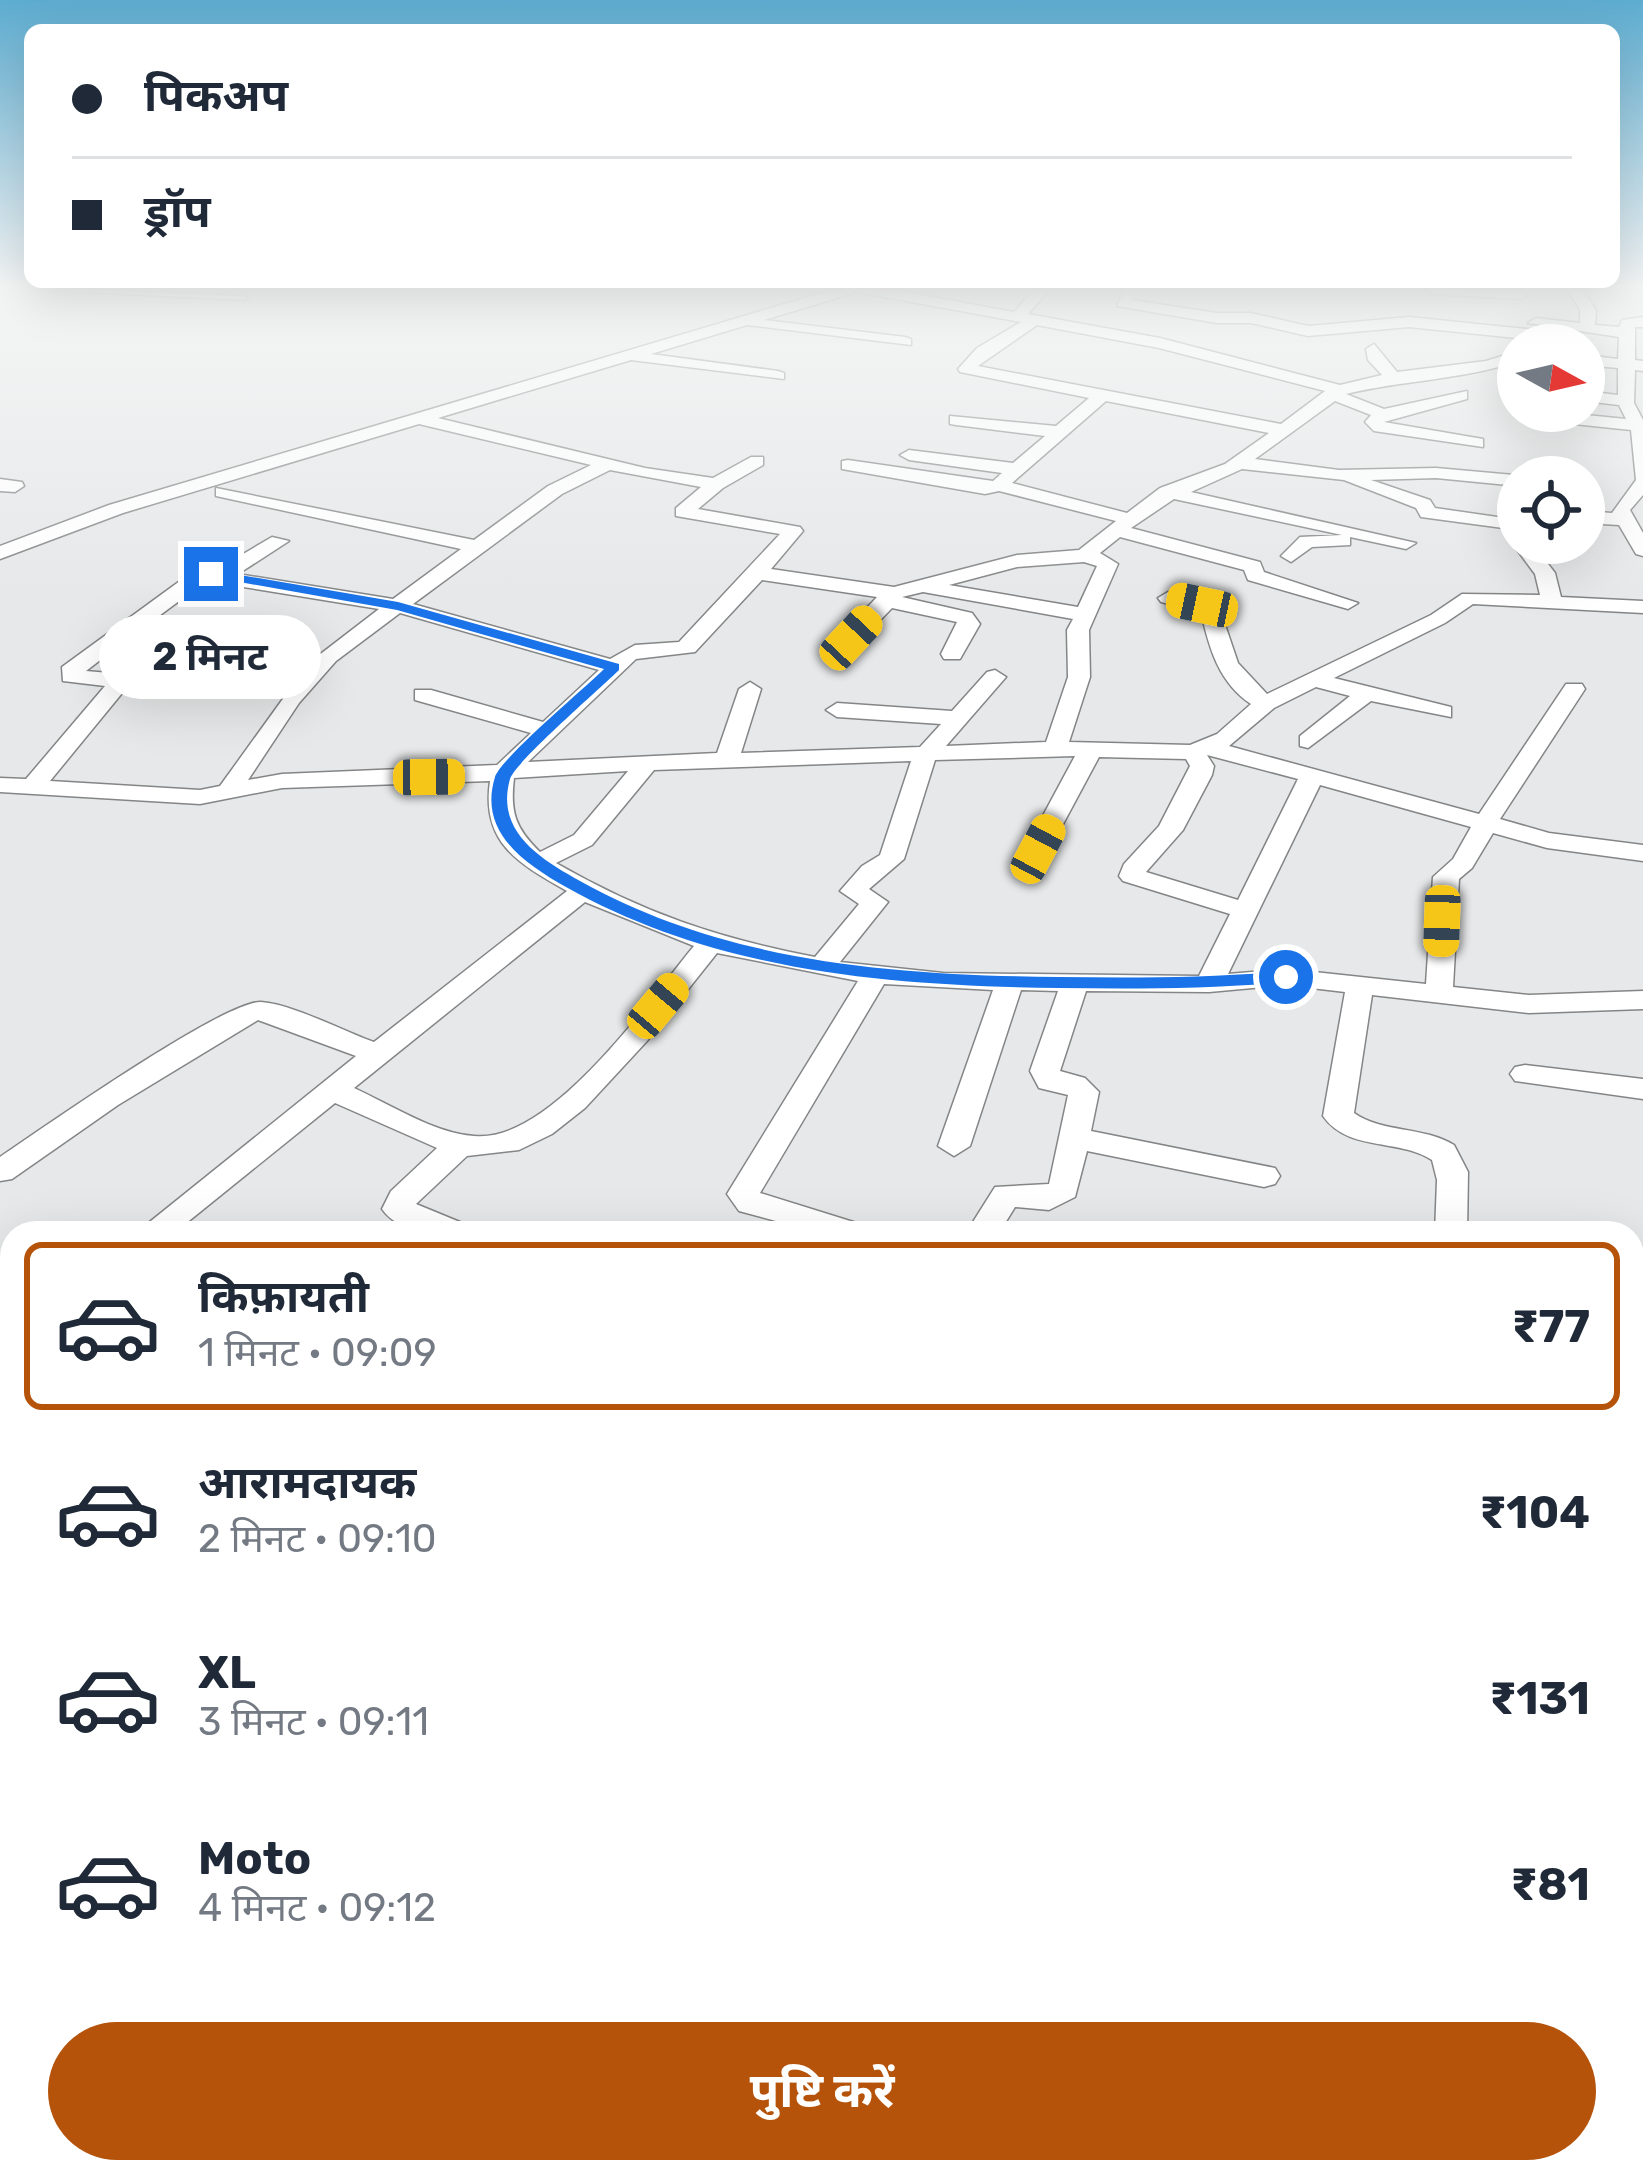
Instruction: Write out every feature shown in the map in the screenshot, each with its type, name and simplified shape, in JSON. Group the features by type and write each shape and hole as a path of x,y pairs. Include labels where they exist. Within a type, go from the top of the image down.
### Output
{"street":[{"path":"0,553 55,529 510,390"},
{"path":"1081,390 1283,430"},
{"path":"1328,390 1383,414 1461,395"},
{"path":"1087,555 1167,492 1239,463 1344,390"},
{"path":"848,465 985,488 999,485 1104,394"},
{"path":"1632,396 1643,483 1624,503 1622,519 1643,550"},
{"path":"1383,414 1376,424 1429,438 1478,443"},
{"path":"414,418 716,484"},
{"path":"956,419 1060,432"},
{"path":"1605,421 1639,424"},
{"path":"909,454 1017,470"},
{"path":"758,461 716,484 682,512 793,531 681,651 634,650 503,773 498,810 511,838 537,863 616,908 711,942 876,974 1209,984 1286,977 1529,1004 1643,1000"},
{"path":"230,791 290,699 318,666 555,490 610,463"},
{"path":"1239,463 1340,475 1497,478"},
{"path":"1340,475 1423,504 1428,513 1497,526"},
{"path":"999,485 1252,566 1253,574 1261,579 1348,603"},
{"path":"223,492 477,547"},
{"path":"1167,492 1406,543"},
{"path":"1605,518 1622,519"},
{"path":"1292,556 1310,540 1367,544 1375,537"},
{"path":"220,575 279,541"},
{"path":"842,658 851,638 899,593 1017,560 1087,555 1108,562 1078,630 1079,677 1055,749"},
{"path":"1539,564 1552,604"},
{"path":"757,573 1083,614"},
{"path":"32,787 120,683 114,678 69,675 197,576 220,575 398,606 614,667"},
{"path":"899,593 965,617 969,623 952,654"},
{"path":"1168,598 1211,608 1215,634 1237,684 1266,703"},
{"path":"1200,750 1226,739 1266,703 1438,619 1469,598 1643,608"},
{"path":"112,640 318,666"},
{"path":"821,967 874,902 853,891 871,871 891,859 925,755 995,677"},
{"path":"1310,680 1443,712"},
{"path":"726,762 750,688"},
{"path":"1439,994 1443,885 1574,689"},
{"path":"1308,741 1368,692"},
{"path":"423,695 548,730"},
{"path":"837,710 962,718"},
{"path":"0,785 200,797 321,778 1055,749 1200,750 1546,840 1643,853"},
{"path":"1038,849 1091,749"},
{"path":"1200,750 1200,775 1171,830 1132,869 1132,876 1244,910"},
{"path":"537,863 583,840 646,764"},
{"path":"1209,984 1312,776"},
{"path":"167,1221 584,890"},
{"path":"331,1090 460,1143 490,1147 524,1137 561,1115 711,942"},
{"path":"792,1221 743,1195 876,974"},
{"path":"954,1146 1010,981"},
{"path":"990,1221 1006,1195 1049,1199 1060,1195 1084,1092 1050,1081 1045,1071 1075,981"},
{"path":"1360,985 1338,1116 1348,1126 1423,1143 1444,1153 1452,1166 1451,1221"},
{"path":"1,1171 106,1098 254,1012 376,1053"},
{"path":"1525,1074 1643,1089"},
{"path":"1076,1138 1264,1176"},
{"path":"426,1221 398,1209 402,1199 460,1143"}],"route":[{"path":"211,574 398,606 614,667 503,773 498,810 511,838 537,863 616,908 670,930 737,950 842,971 943,981 1209,984 1286,977"}]}
